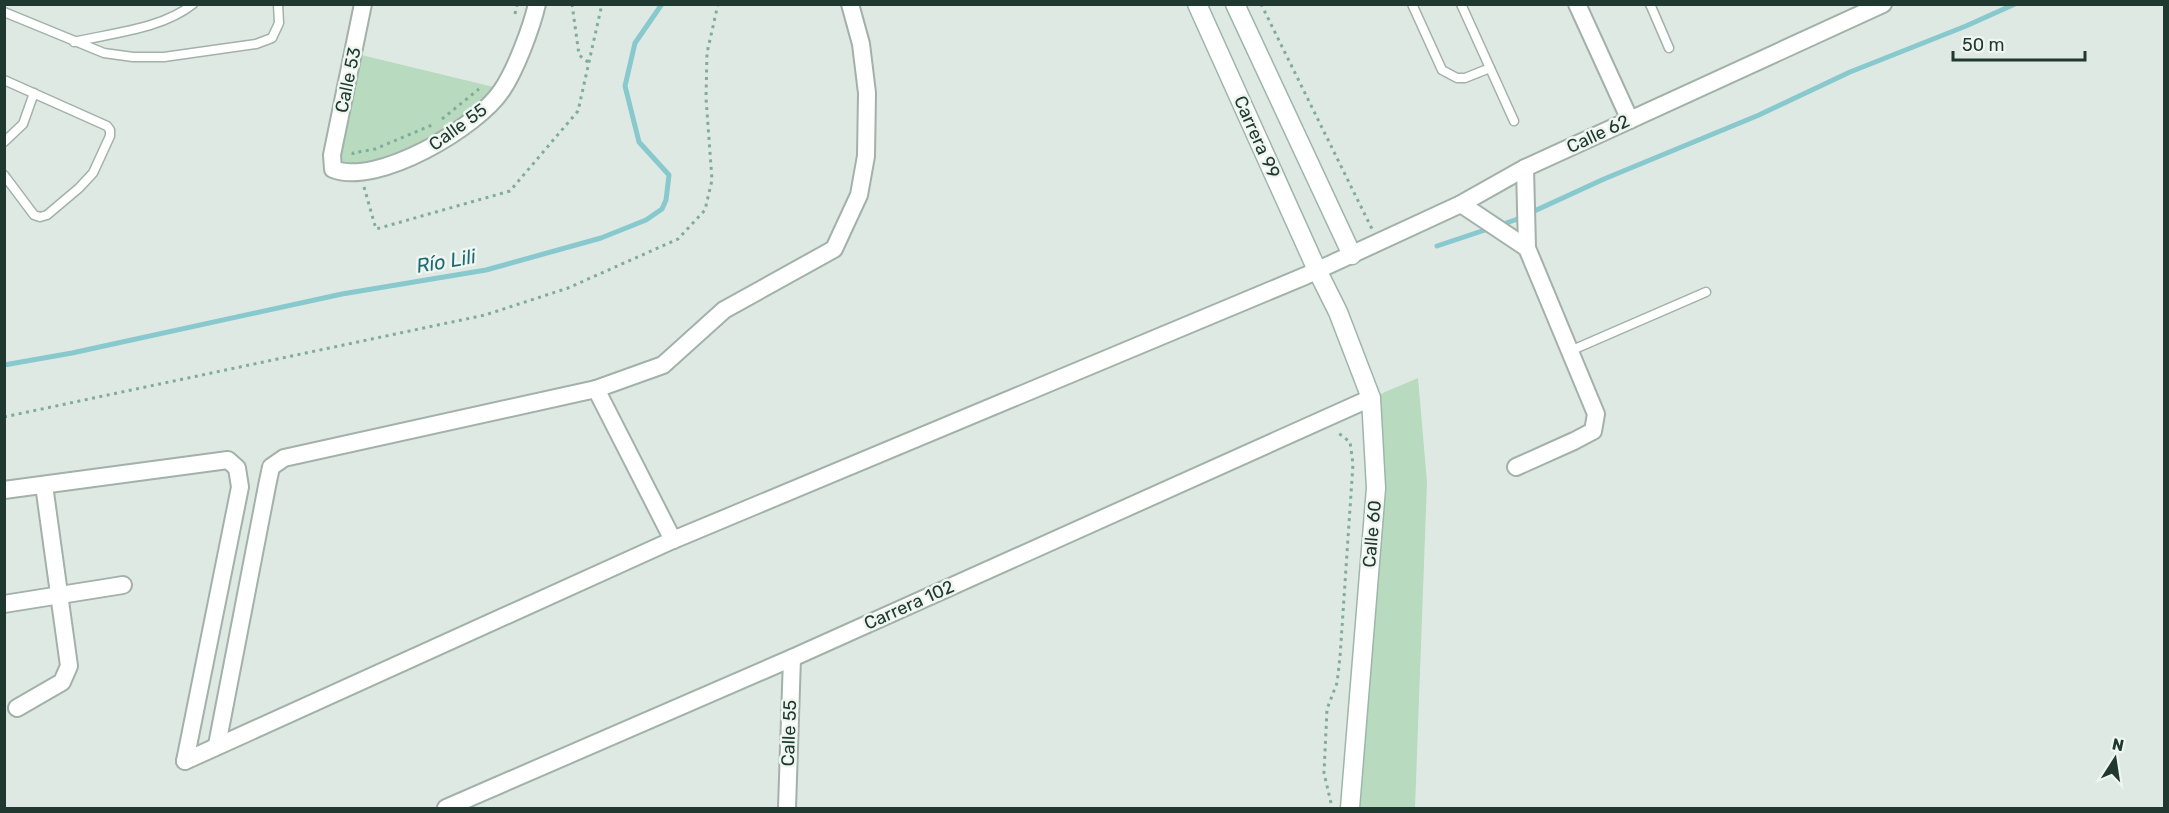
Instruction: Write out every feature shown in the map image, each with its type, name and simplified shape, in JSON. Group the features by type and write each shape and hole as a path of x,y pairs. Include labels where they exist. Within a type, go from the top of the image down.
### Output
{"street":[{"name":"Calle 53","path":"359,172 340,172 333,169 332,155 363,4"},
{"name":"Calle 55","path":"359,172 416,155 447,139 491,103 502,89 531,28 537,4"},
{"path":"217,745 272,467 284,458 596,389 663,365 724,310 834,249 860,195 866,156 867,93 861,44 850,4"},
{"name":"Carrera 99","path":"1197,4 1317,270"},
{"name":"Carrera 99","path":"1235,4 1352,255"},
{"path":"1577,4 1630,120"},
{"name":"Calle 62","path":"44,485 228,460 237,468 240,487 185,761 674,540 1352,255 1461,204 1525,168 1875,6"},
{"path":"1516,467 1593,430 1596,414 1527,248 1525,168"},
{"path":"1461,204 1527,248"},
{"name":"Calle 60","path":"1317,270 1338,312 1371,398 1376,488 1350,808"},
{"path":"596,389 674,540"},
{"name":"Carrera 102","path":"446,808 792,658 1371,398"},
{"path":"4,490 44,485 69,666 62,682 17,708"},
{"path":"4,604 123,585"},
{"name":"Calle 55","path":"787,808 792,658"}],"lane":[{"path":"74,42 160,23 182,13 193,4"},
{"path":"4,12 104,53 133,57 164,57 256,44 272,38 279,23 278,4"},
{"path":"1412,4 1442,70 1457,78 1465,78 1490,68"},
{"path":"1461,4 1514,121"},
{"path":"1650,4 1669,48"},
{"path":"4,80 107,126 110,130 110,136 93,173 48,215 40,218 34,215 4,175"},
{"path":"4,142 23,124 34,93"},
{"path":"1570,351 1706,292"}],"path":[{"path":"513,21 517,4"},
{"path":"572,4 579,55 588,62"},
{"path":"484,85 436,123 375,149 353,153 376,229 510,191 578,111 602,4"},
{"path":"4,417 485,315 568,288 678,239 705,210 712,180 706,87 707,52 718,4"},
{"path":"1261,4 1378,242"},
{"path":"1321,420 1350,442 1353,464 1340,657 1337,683 1327,709 1324,772 1331,808"}],"green space":[{"path":"353,53 502,89 447,139 340,172 332,155"},
{"path":"1418,378 1427,482 1415,808 1350,808 1376,485 1371,398"}],"waterway":[{"name":"Río Lili","path":"4,365 72,353 342,294 486,270 601,238 646,220 662,209 666,200 669,175 639,142 625,86 635,43 662,4"},
{"path":"1437,246 1515,220 1604,179 1759,115 1850,72 2015,4"}]}
